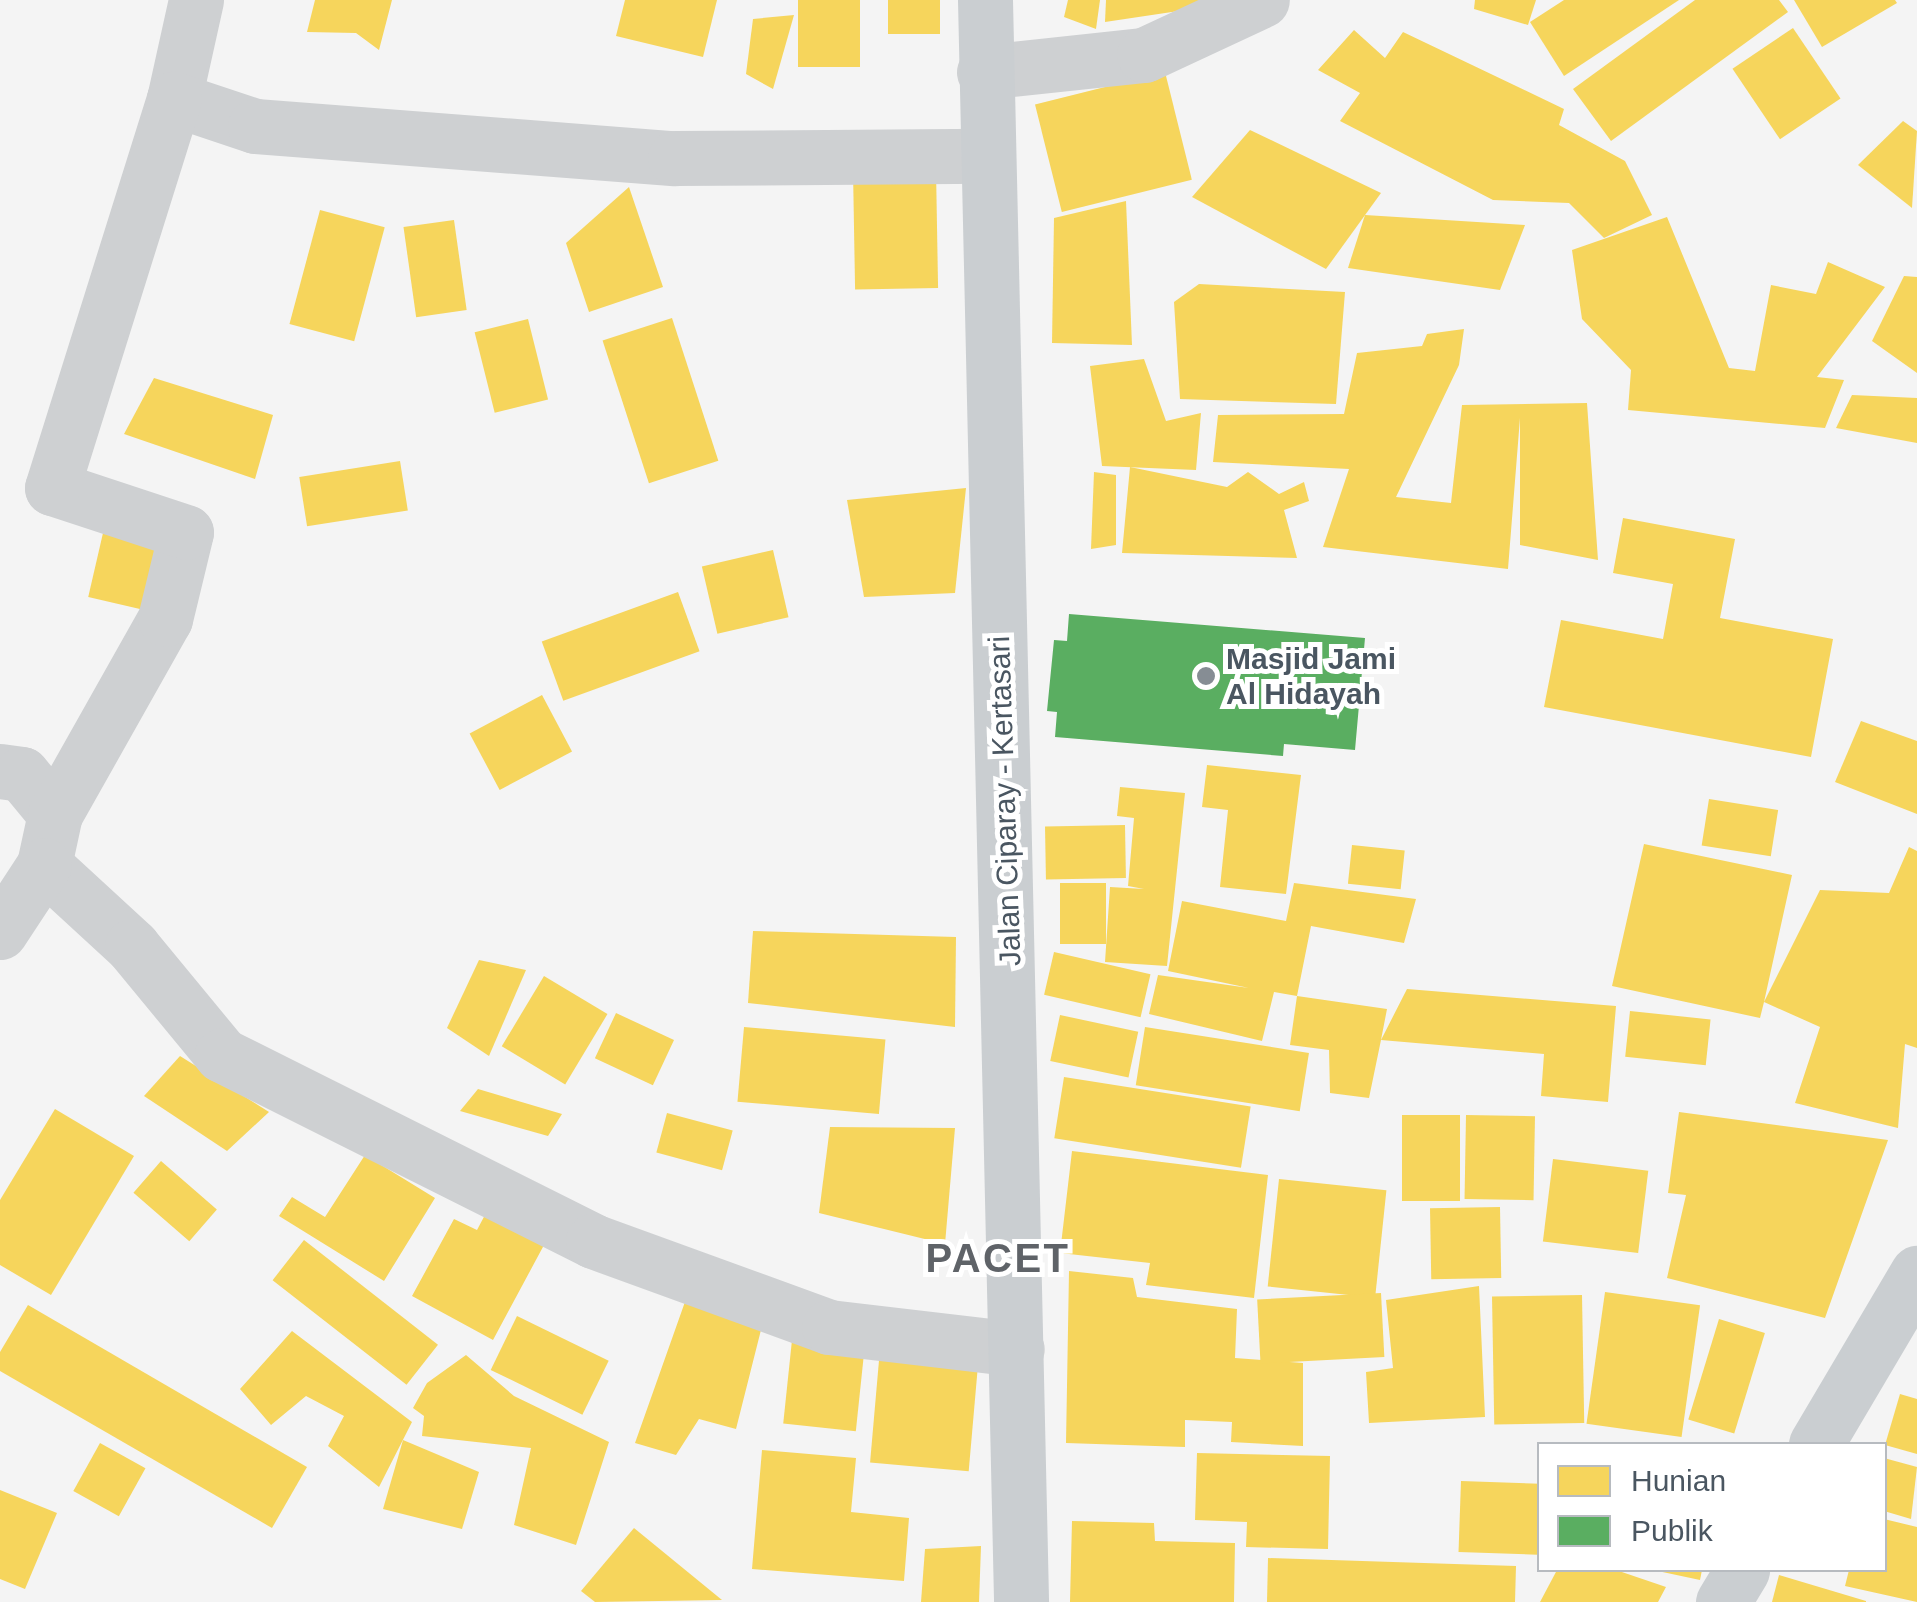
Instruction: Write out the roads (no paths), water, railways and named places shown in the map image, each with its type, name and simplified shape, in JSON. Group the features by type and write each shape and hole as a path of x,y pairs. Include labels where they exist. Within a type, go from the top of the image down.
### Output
{"main road":[{"name":"Jalan Ciparay - Kertasari","path":"985,0 1022,1602"},
{"path":"1817,1442 1917,1274"},
{"path":"1723,1602 1741,1572"}],"street":[{"path":"0,932 165,620 186,532 52,488 174,99 196,0"},
{"path":"984,72 1144,55 1262,0"},
{"path":"174,99 255,126 656,156 986,156"},
{"path":"0,770 22,774 50,840 222,1055 374,1137 593,1241 829,1327 1016,1349"}],"place":[{"name":"Masjid Jami Al Hidayah","path":"1206,676"}],"district":[{"name":"PACET","path":"998,1258"}]}
